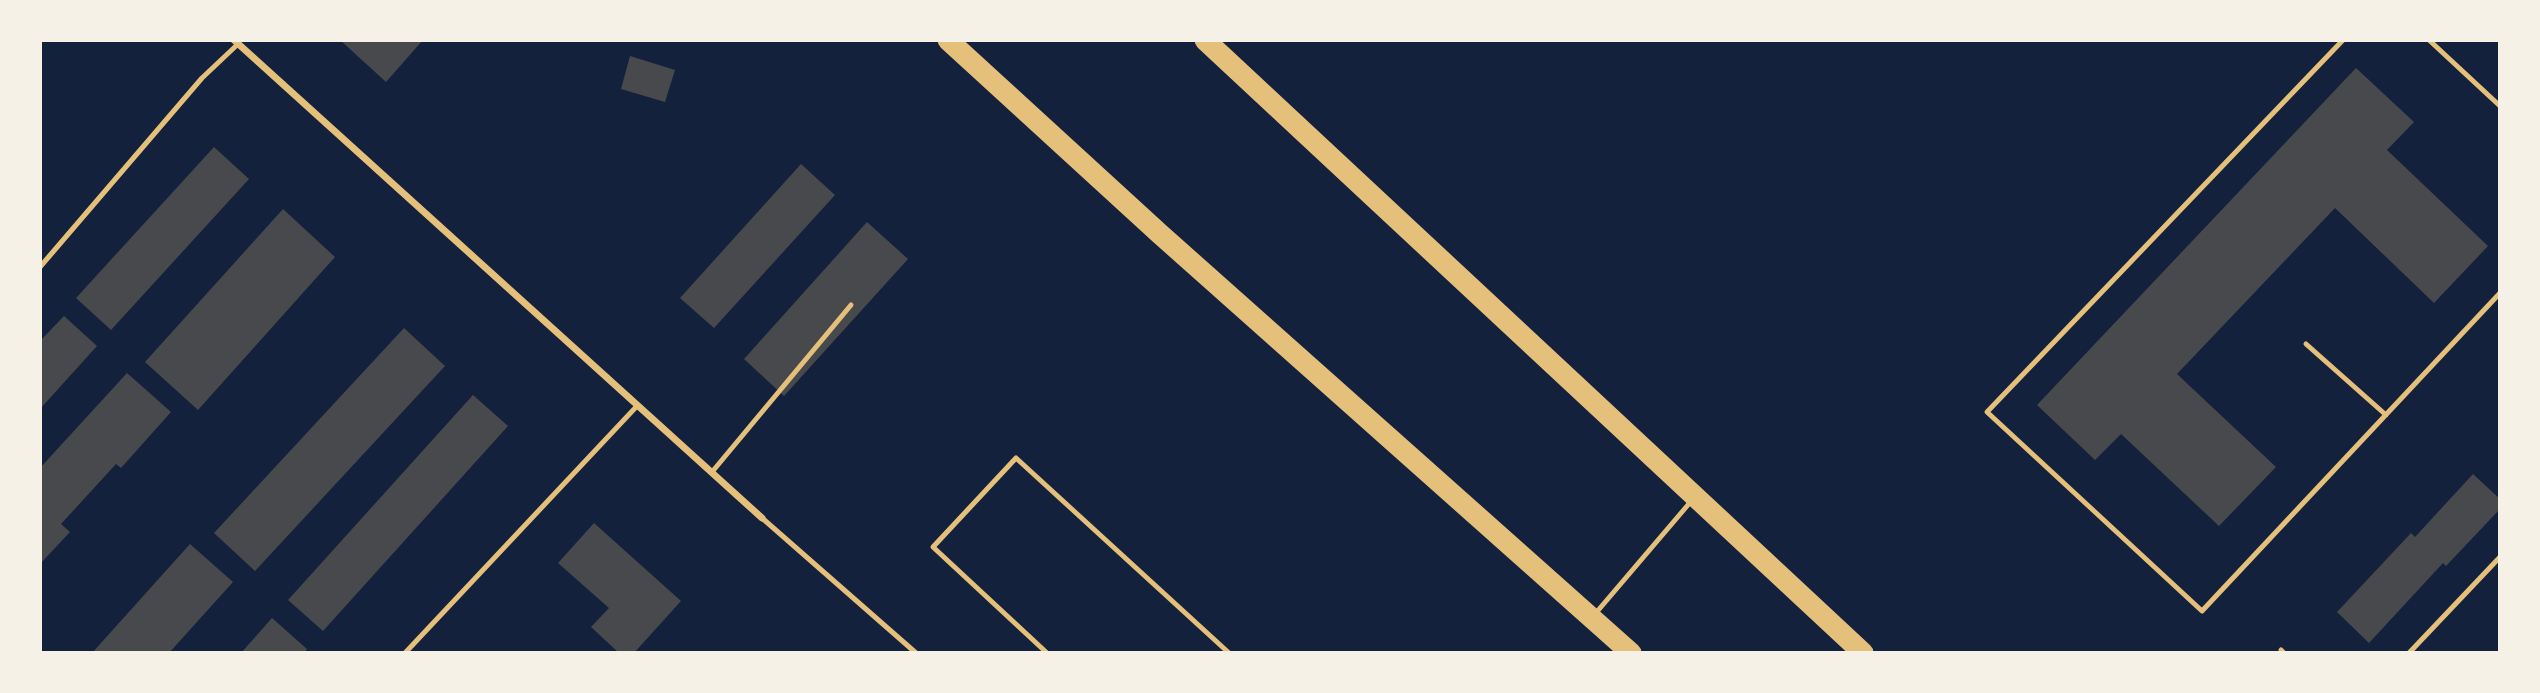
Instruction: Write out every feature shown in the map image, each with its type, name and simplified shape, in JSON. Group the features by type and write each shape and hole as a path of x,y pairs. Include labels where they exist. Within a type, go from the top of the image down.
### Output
{"highway":[{"path":"948,40 1160,234 1631,653"},
{"path":"1205,40 1863,653"}],"street":[{"path":"236,42 762,519"}],"lane":[{"path":"2343,40 1987,412 2202,611 2500,293"},
{"path":"2429,40 2500,106"},
{"path":"40,267 236,42"},
{"path":"712,472 851,305"},
{"path":"2306,344 2386,415"},
{"path":"405,653 637,406"},
{"path":"1046,653 933,547 1016,458 1228,653"},
{"path":"1592,618 1695,496"},
{"path":"762,519 916,653"},
{"path":"2409,653 2500,557"}],"building":[{"path":"340,40 423,40 386,82"},
{"path":"630,56 675,70 665,102 621,89"},
{"path":"2356,68 2414,122 2387,150 2488,246 2434,303 2335,208 2177,374 2276,467 2219,526 2121,434 2095,460 2037,405"},
{"path":"214,147 249,179 111,330 76,298"},
{"path":"801,164 835,195 714,328 680,298"},
{"path":"283,209 335,257 198,410 145,362"},
{"path":"867,222 908,259 784,396 744,359"},
{"path":"64,316 97,346 40,409 40,341"},
{"path":"404,328 445,366 255,571 214,533"},
{"path":"127,373 171,412 121,468 116,464 61,524 70,532 40,564 40,468"},
{"path":"473,395 508,426 323,631 288,600"},
{"path":"2473,474 2500,499 2500,509 2446,566 2443,563 2369,643 2337,612 2411,533 2415,537"},
{"path":"594,523 681,601 634,653 619,653 591,627 609,608 558,563"},
{"path":"190,544 233,582 169,653 92,653"},
{"path":"272,618 307,649 304,653 241,653"}]}
